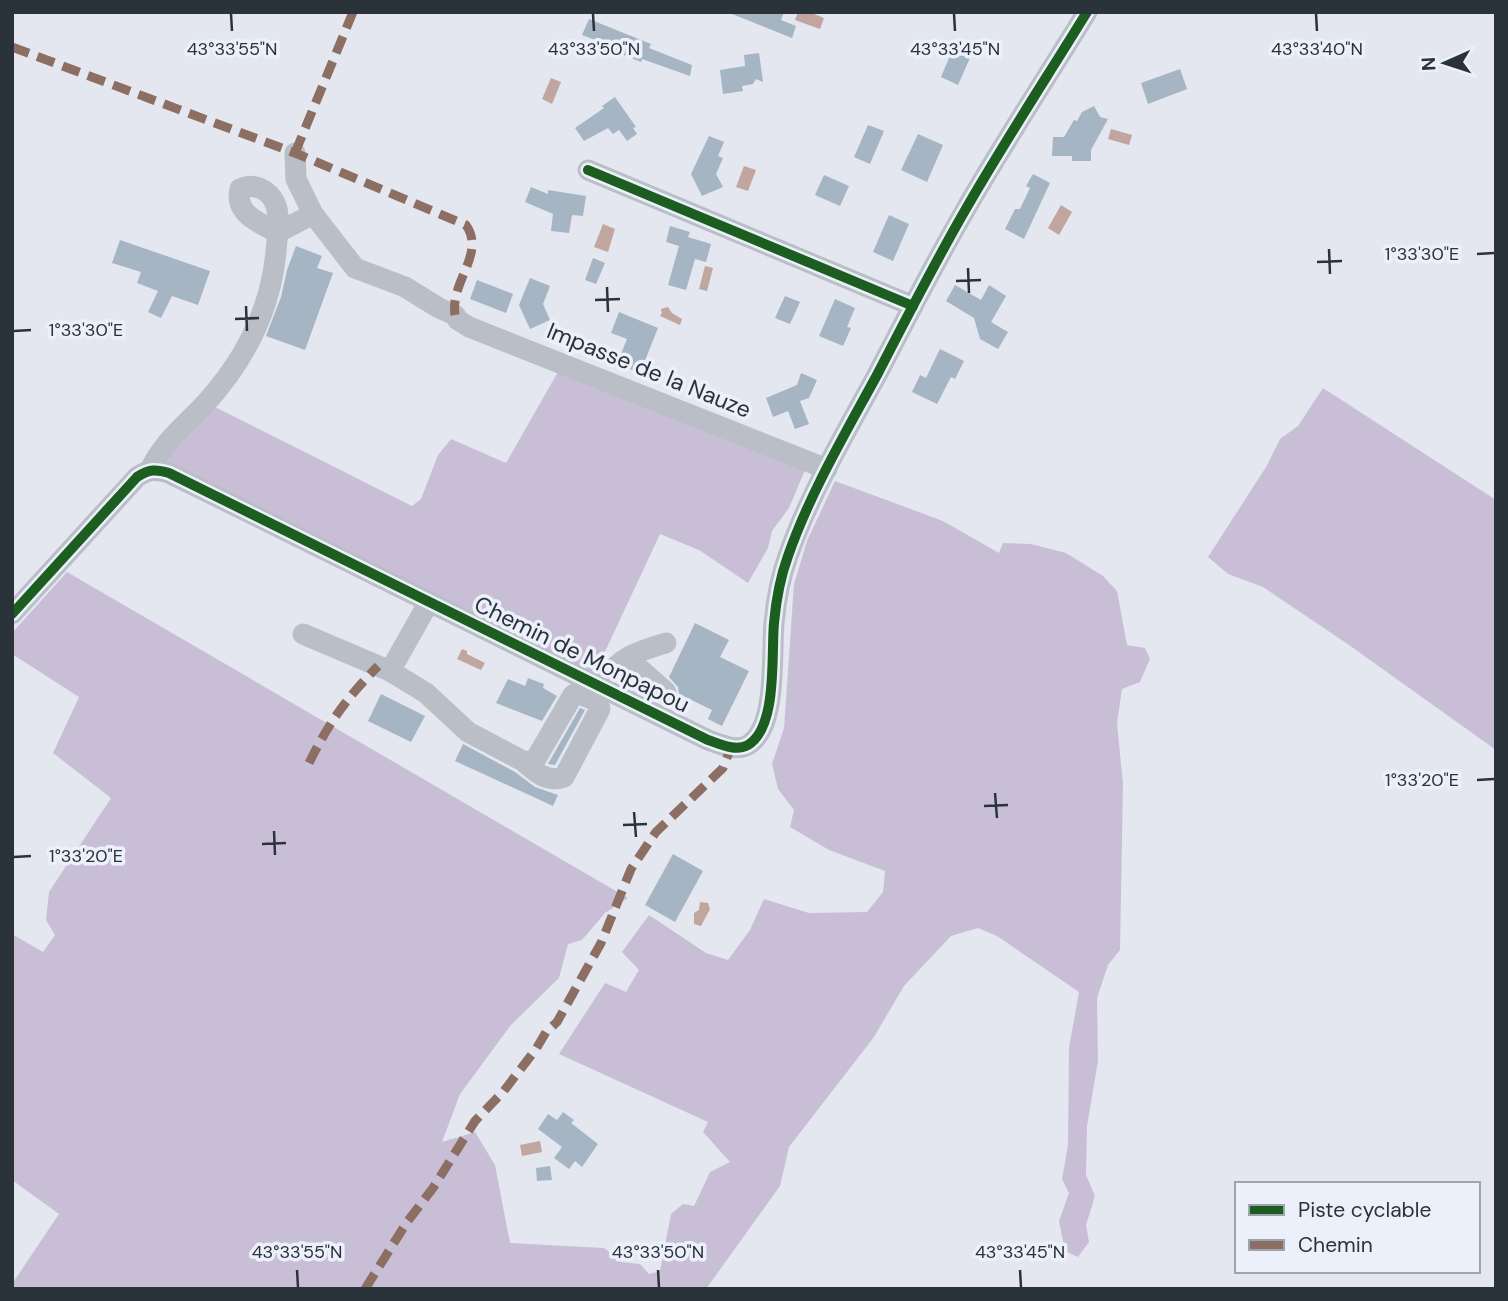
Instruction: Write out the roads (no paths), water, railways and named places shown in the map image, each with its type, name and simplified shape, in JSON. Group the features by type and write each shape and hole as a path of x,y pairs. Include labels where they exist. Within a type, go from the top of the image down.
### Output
{"street":[{"name":"Chemin de Monpapou","path":"150,470 169,473 708,740 731,747 749,745 760,731 768,707 774,623 784,570 799,527 827,469 972,198 1087,12"},
{"path":"271,195 296,178 295,153"},
{"path":"588,170 913,306"},
{"name":"Impasse de la Nauze","path":"296,178 313,214 355,268 405,287 455,315 469,327 827,469"},
{"path":"12,614 137,477 150,470 163,447 206,403 238,364 262,314 274,268 277,233 277,207 271,195 257,186 240,189 238,198 241,208 247,215 277,233"},
{"path":"277,233 313,214"},
{"path":"390,671 429,602"},
{"path":"303,634 390,671 426,693 468,732 523,761"},
{"path":"601,686 611,670 636,651 666,643"},
{"path":"623,661 640,669 666,692"}]}
